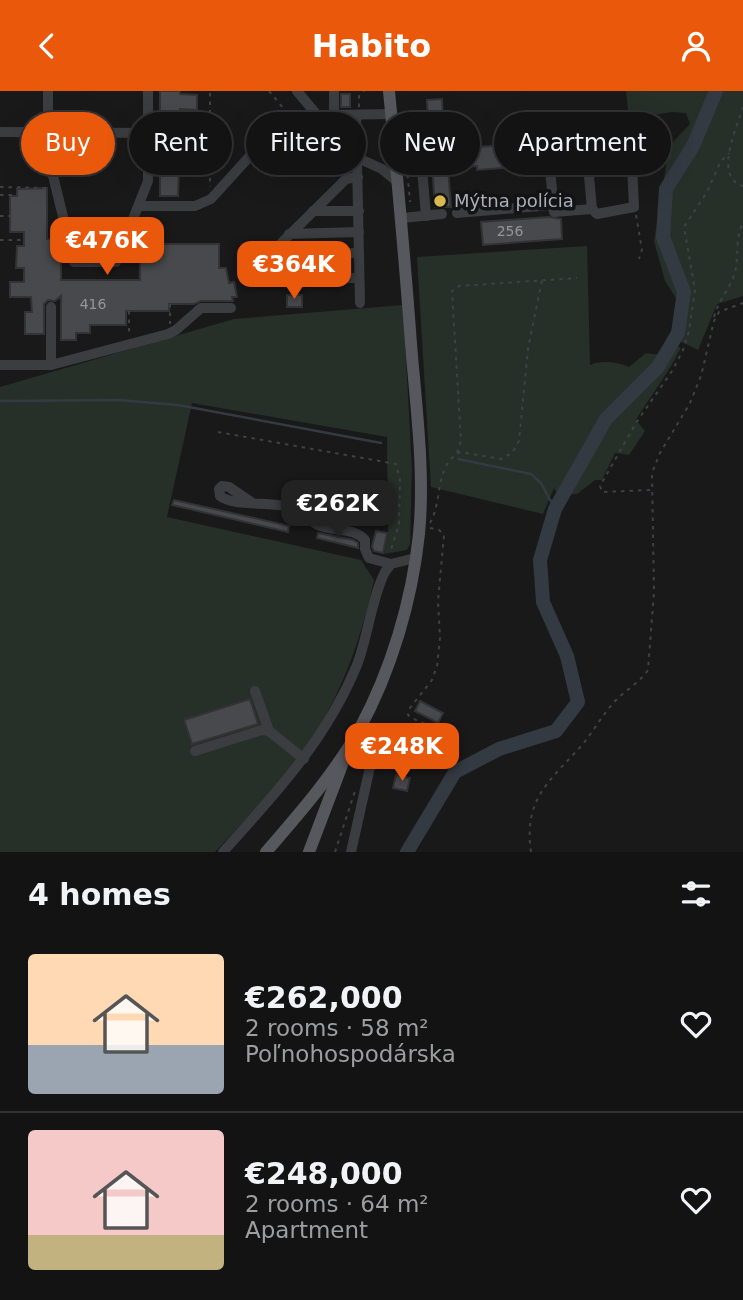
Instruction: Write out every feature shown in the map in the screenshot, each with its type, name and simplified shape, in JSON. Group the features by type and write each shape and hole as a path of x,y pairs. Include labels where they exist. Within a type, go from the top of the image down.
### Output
{"main road":[{"path":"390,91 391,112"},
{"path":"266,852 300,813 359,730 391,656 406,605 420,511 419,463 397,175"},
{"path":"309,852 348,748"}],"street":[{"path":"48,91 48,112"},
{"path":"148,91 148,112"},
{"path":"297,91 314,112"},
{"path":"334,91 334,112"},
{"path":"0,132 21,132"},
{"path":"139,206 195,206 211,199 246,160"},
{"path":"366,162 382,169 398,182"},
{"path":"52,175 74,262 116,262 139,206 148,175"},
{"path":"423,175 426,216"},
{"path":"550,175 554,212 592,209"},
{"path":"589,175 592,209 597,214 634,207 632,175"},
{"path":"359,278 251,279 250,273 346,179 358,177 360,303"},
{"path":"457,213 552,205"},
{"path":"313,211 359,211"},
{"path":"402,218 442,214"},
{"path":"289,233 359,233"},
{"path":"274,252 359,253"},
{"path":"274,252 275,279"},
{"path":"51,307 51,365"},
{"path":"0,365 51,365 170,333 201,309 231,308"},
{"path":"251,502 284,506 305,514 319,526 359,534 365,540 369,558 389,564 415,558"},
{"path":"223,852 304,759 331,717 351,679 369,628 379,585 389,564"},
{"path":"256,691 269,731"},
{"path":"195,751 262,730 269,731 304,759"},
{"path":"351,852 372,757 370,740 359,730"}],"path":[{"path":"268,91 287,112"},
{"path":"358,112 359,96 364,91"},
{"path":"210,93 211,199"},
{"path":"743,107 729,153 730,177 737,185 743,186"},
{"path":"652,490 602,492 600,486 683,350 689,331 695,290 684,227 707,192 721,161 729,153"},
{"path":"0,187 55,188"},
{"path":"0,195 17,195"},
{"path":"634,207 642,250 639,259"},
{"path":"0,216 17,216"},
{"path":"531,852 529,839 532,812 544,786 581,745 610,707 648,670 654,592 652,473 660,453 690,403 701,376 717,306 735,274 737,246 743,222"},
{"path":"0,240 24,240"},
{"path":"446,734 408,715 418,696 432,680 437,666 440,638 438,601 444,535 439,530 427,527 434,516 443,470 456,454 461,441 450,294 459,286 577,278"},
{"path":"456,454 460,452 497,460 507,457 515,449 521,433 526,364 542,280"},
{"path":"713,321 719,312 743,303"},
{"path":"170,304 170,333"},
{"path":"129,311 129,344"},
{"path":"218,432 396,464 400,480 400,524 389,564"},
{"path":"335,852 357,785"}],"shaded area":[{"path":"626,91 743,91 743,296 717,304 698,350 680,341 688,296 678,301 665,281 654,241 665,175 671,175 671,148 690,124 686,113 628,112"},
{"path":"587,246 590,365 610,362 629,367 646,353 668,356 677,346 681,348 636,420 645,431 629,455 615,453 602,480 595,480 577,494 558,495 554,488 543,514 431,487 417,257"},
{"path":"403,305 412,468 410,544 407,550 384,554 388,533 387,437 192,403 167,517 361,560 374,580 362,629 345,676 323,721 295,763 215,852 0,852 0,387 234,319"}],"building":[{"path":"160,91 180,91 180,94 197,95 197,110 160,112"},
{"path":"341,94 350,94 350,107 341,107"},
{"path":"442,99 443,112 428,112 427,100"},
{"path":"494,146 494,169 480,170 480,147"},
{"path":"160,175 179,175 178,196 160,196"},
{"path":"433,175 449,175 451,207 435,207"},
{"path":"47,188 47,239 61,239 61,280 140,280 140,253 147,253 147,244 219,244 219,268 226,268 229,283 234,282 237,297 232,297 233,301 169,304 169,311 126,311 126,325 90,325 90,333 76,333 76,340 61,340 61,296 44,304 44,334 25,334 25,312 32,312 31,297 10,297 10,282 24,282 24,268 16,268 17,246 24,246 24,232 10,232 10,196 17,196 17,189"},
{"path":"549,217 561,219 562,239 483,245 481,222"},
{"path":"287,295 302,295 302,307 287,307"},
{"path":"174,500 289,526 288,532 172,505"},
{"path":"376,531 387,533 383,553 374,551 372,547"},
{"path":"318,533 353,540 358,543 358,548 317,538"},
{"path":"250,699 258,724 192,744 184,720"},
{"path":"420,701 443,713 438,723 415,711"},
{"path":"396,775 410,778 407,791 393,788"}],"waterway":[{"path":"407,852 455,772 499,749 556,731 578,702 567,656 543,602 540,560 555,509 606,419 658,367 678,333 684,292 663,237 666,189 693,146 716,91"},
{"path":"0,401 119,400 178,405 381,443"},
{"path":"458,459 531,474 541,483 555,509"}],"place":[{"name":"Mýtna polícia","path":"440,201"}]}
